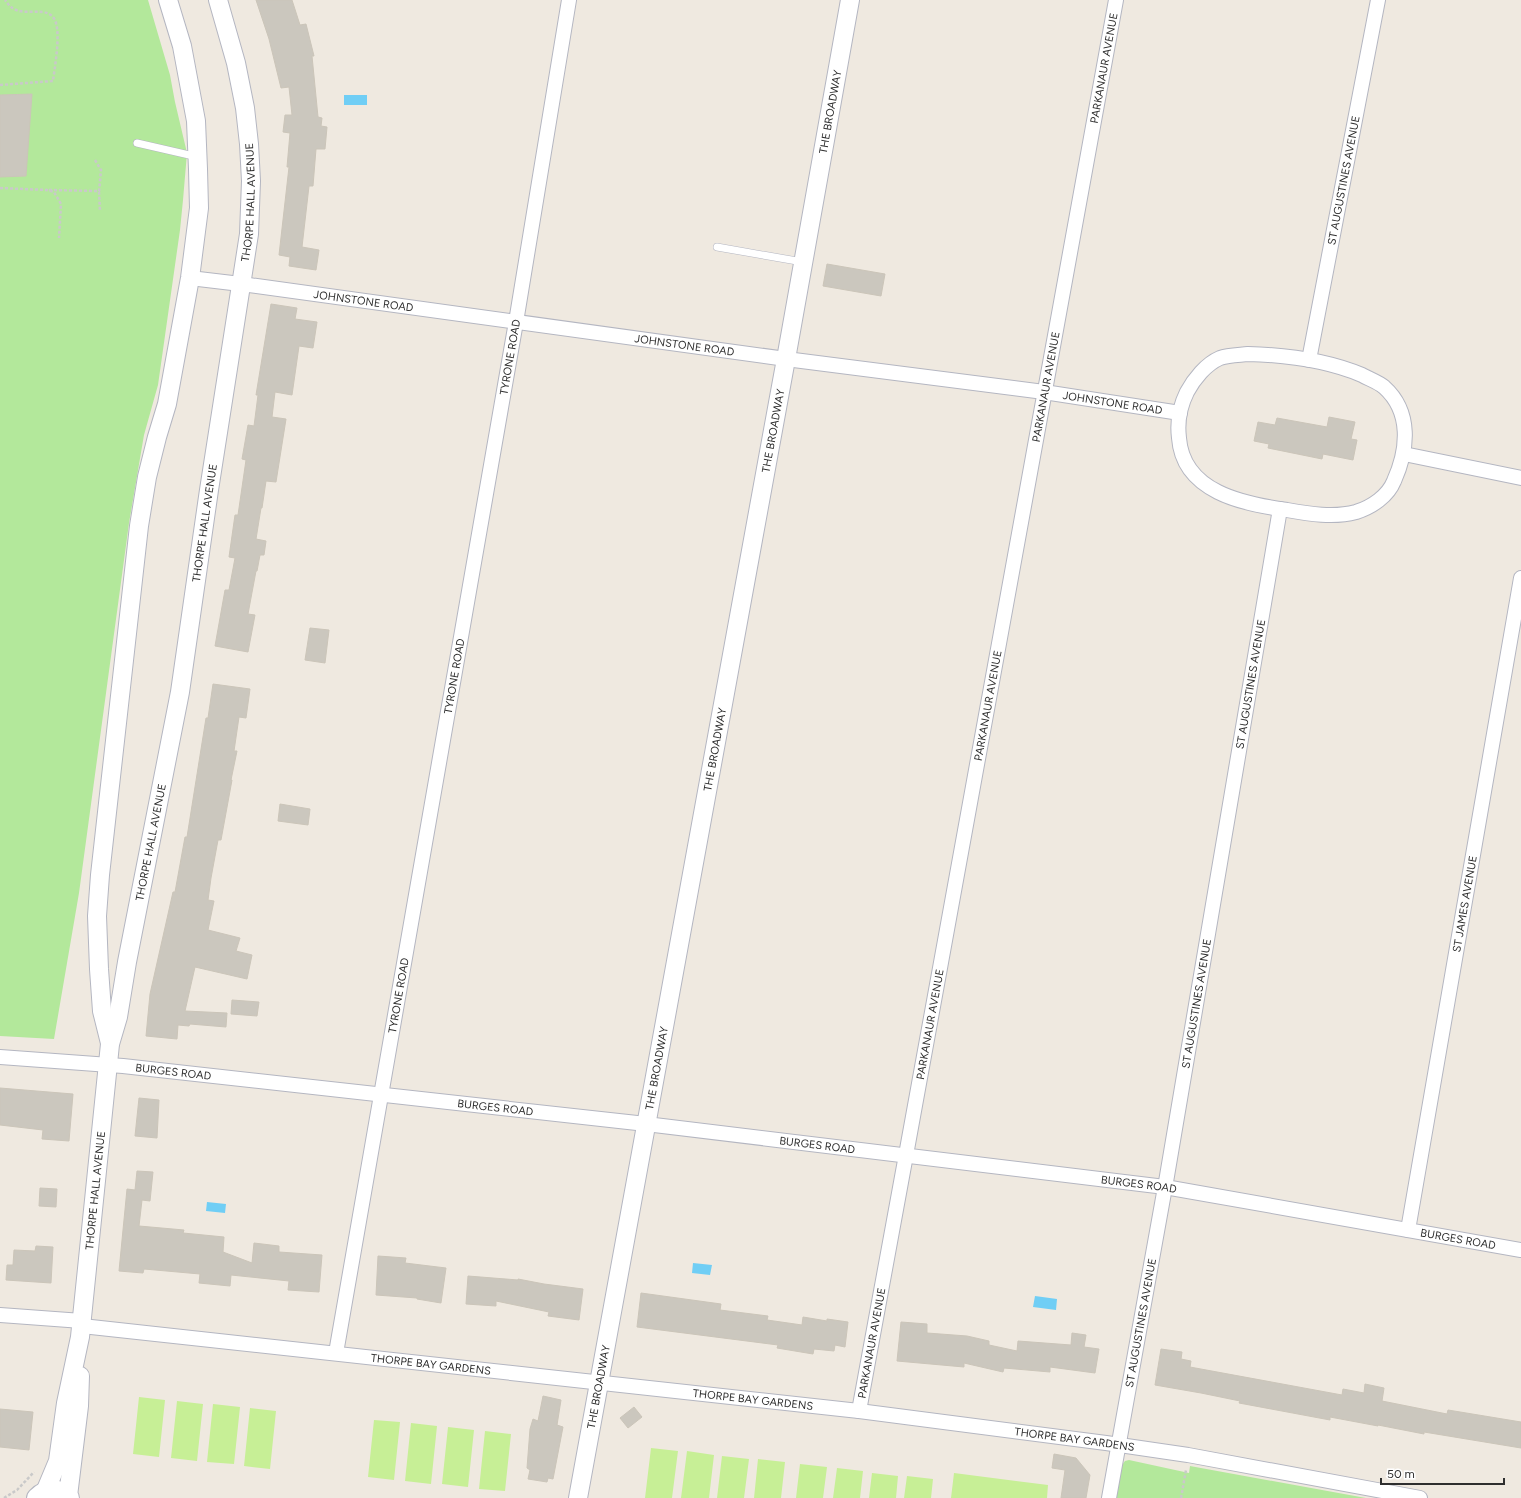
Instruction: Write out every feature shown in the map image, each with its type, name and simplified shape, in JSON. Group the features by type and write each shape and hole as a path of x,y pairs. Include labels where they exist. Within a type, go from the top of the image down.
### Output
{"main road":[{"path":"41,1495 54,1490 62,1492 69,1497"}],"street":[{"name":"THORPE HALL AVENUE","path":"110,1044 102,1011 99,969 96,916 100,875 139,526 147,477 167,404 190,278 198,208 196,121 182,46 168,0"},
{"name":"THORPE HALL AVENUE","path":"69,1497 79,1406 81,1328 110,1044 118,1017 180,692 249,234 251,181 245,108 236,63 218,0"},
{"name":"TYRONE ROAD","path":"336,1353 516,322 569,0"},
{"name":"THE BROADWAY","path":"578,1498 786,360 850,0"},
{"name":"PARKANAUR AVENUE","path":"859,1411 1116,0"},
{"name":"ST AUGUSTINES AVENUE","path":"1309,360 1378,0"},
{"name":"JOHNSTONE ROAD","path":"190,278 786,360 1044,392 1180,413"},
{"path":"1248,354 1276,355 1309,360 1356,373 1384,386 1400,409 1405,425 1406,440 1404,454 1393,484 1382,498 1370,507 1344,514 1326,515 1280,509 1232,498 1216,492 1204,484 1193,473 1184,459 1179,444 1178,426 1180,413 1185,396 1191,384 1200,373 1220,358 1231,355 1248,354"},
{"path":"1404,454 1521,478"},
{"name":"ST AUGUSTINES AVENUE","path":"1109,1498 1165,1187 1280,509"},
{"name":"ST JAMES AVENUE","path":"1408,1230 1521,578"},
{"name":"BURGES ROAD","path":"0,1057 109,1064 382,1094 646,1124 1165,1187 1521,1250"},
{"name":"THORPE BAY GARDENS","path":"0,1315 81,1328 336,1353 859,1411 1188,1455 1420,1498"},
{"name":"THORPE HALL AVENUE","path":"41,1495 58,1461 66,1403 81,1328"}],"lane":[{"path":"137,143 198,157"},
{"path":"717,247 803,262"}],"path":[{"path":"0,85 53,81 57,28 54,19 49,14 42,11 17,10 10,6 5,0"},
{"path":"95,160 101,170 99,192 100,211"},
{"path":"0,188 88,190 99,192"},
{"path":"47,190 54,192 61,204 59,238"},
{"path":"1181,1498 1185,1476"}],"green space":[{"path":"0,0 148,0 170,75 187,153 180,230 158,385 144,435 129,523 79,893 54,1039 0,1036"},
{"path":"139,1397 165,1400 159,1457 133,1454"},
{"path":"177,1401 203,1404 197,1461 171,1458"},
{"path":"213,1404 240,1407 234,1464 207,1462"},
{"path":"250,1408 276,1411 270,1469 244,1466"},
{"path":"374,1420 400,1422 394,1480 368,1477"},
{"path":"411,1423 437,1426 431,1484 405,1481"},
{"path":"448,1427 474,1430 468,1487 442,1484"},
{"path":"485,1431 511,1434 505,1491 479,1489"},
{"path":"651,1448 678,1451 672,1498 645,1498"},
{"path":"687,1451 714,1455 709,1498 681,1498"},
{"path":"722,1456 749,1459 744,1498 717,1498"},
{"path":"758,1459 785,1462 781,1498 754,1498"},
{"path":"1129,1460 1189,1473 1190,1466 1366,1498 1116,1498 1122,1465 1125,1461"},
{"path":"800,1464 827,1467 823,1498 796,1498"},
{"path":"837,1468 863,1471 860,1498 833,1498"},
{"path":"872,1473 898,1476 896,1498 869,1498"},
{"path":"954,1473 1048,1485 1047,1498 951,1498"},
{"path":"907,1476 933,1479 931,1498 904,1498"}],"water":[{"path":"344,95 367,95 367,105 344,105"},
{"path":"207,1202 226,1204 225,1213 206,1211"},
{"path":"693,1263 712,1265 710,1275 692,1273"},
{"path":"1035,1296 1057,1299 1056,1310 1033,1307"}],"building":[{"path":"256,0 292,0 300,25 306,24 314,56 312,56 318,117 322,118 321,126 327,127 325,149 316,149 313,186 309,186 302,247 319,250 316,270 289,266 290,257 279,255 289,167 287,167 290,133 283,132 285,115 292,115 289,87 281,88 269,39"},
{"path":"32,94 26,176 0,177 0,95"},
{"path":"827,264 885,274 881,296 823,286"},
{"path":"271,304 297,308 295,319 317,322 313,348 299,346 292,395 275,392 272,417 286,419 276,482 266,481 261,508 256,539 266,541 264,555 260,555 256,571 248,614 255,615 248,652 215,646 225,590 229,590 235,558 229,557 235,515 238,515 246,460 242,459 248,425 254,426 258,395 256,395"},
{"path":"1329,417 1355,422 1351,439 1357,440 1353,460 1323,454 1322,459 1268,448 1269,444 1254,441 1258,422 1275,425 1277,418 1327,427"},
{"path":"310,628 329,630 325,663 305,660"},
{"path":"213,684 250,689 246,718 239,717 234,751 237,751 232,780 221,840 218,840 211,878 208,900 214,901 208,930 240,938 236,951 252,955 247,979 195,967 185,1011 227,1013 226,1027 190,1024 189,1026 178,1025 177,1039 146,1036 150,994 173,892 175,892 185,837 187,837 206,718 208,718"},
{"path":"280,804 310,809 308,825 278,821"},
{"path":"232,1000 259,1002 257,1016 231,1014"},
{"path":"0,1088 73,1094 69,1141 42,1139 43,1130 0,1125"},
{"path":"139,1098 159,1100 157,1138 135,1136"},
{"path":"137,1171 153,1172 150,1201 142,1200 139,1226 184,1230 183,1233 224,1237 223,1252 252,1263 254,1243 279,1246 279,1252 322,1255 319,1292 288,1290 289,1281 231,1275 230,1286 199,1283 200,1274 144,1269 143,1273 119,1271 127,1189 135,1190"},
{"path":"40,1188 57,1189 56,1207 39,1206"},
{"path":"36,1246 53,1247 51,1283 6,1280 7,1265 13,1265 14,1250 35,1251"},
{"path":"378,1256 406,1258 405,1263 446,1268 441,1303 417,1298 376,1295"},
{"path":"468,1276 518,1279 583,1289 579,1320 548,1316 549,1312 496,1301 496,1306 466,1304"},
{"path":"641,1293 721,1304 720,1310 768,1316 767,1320 802,1325 803,1317 827,1321 827,1319 848,1322 845,1347 835,1345 834,1351 814,1349 813,1354 777,1348 778,1345 637,1327"},
{"path":"901,1322 927,1324 927,1333 967,1336 989,1341 989,1345 1017,1351 1018,1341 1071,1345 1072,1333 1086,1335 1084,1347 1099,1349 1095,1373 1050,1367 1050,1372 1004,1368 1003,1372 964,1363 964,1367 897,1361"},
{"path":"1161,1349 1182,1352 1181,1359 1191,1361 1190,1367 1342,1395 1343,1389 1364,1393 1365,1384 1384,1388 1382,1401 1447,1414 1448,1410 1521,1422 1521,1448 1424,1432 1424,1434 1330,1417 1330,1420 1155,1385"},
{"path":"543,1396 561,1400 557,1425 563,1427 553,1479 548,1478 547,1482 528,1479 530,1470 527,1468 530,1429 533,1419 538,1421"},
{"path":"634,1407 642,1417 628,1428 620,1418"},
{"path":"0,1409 33,1412 29,1450 0,1447"},
{"path":"1054,1454 1076,1458 1090,1475 1086,1498 1061,1498 1065,1470 1052,1468"}]}
